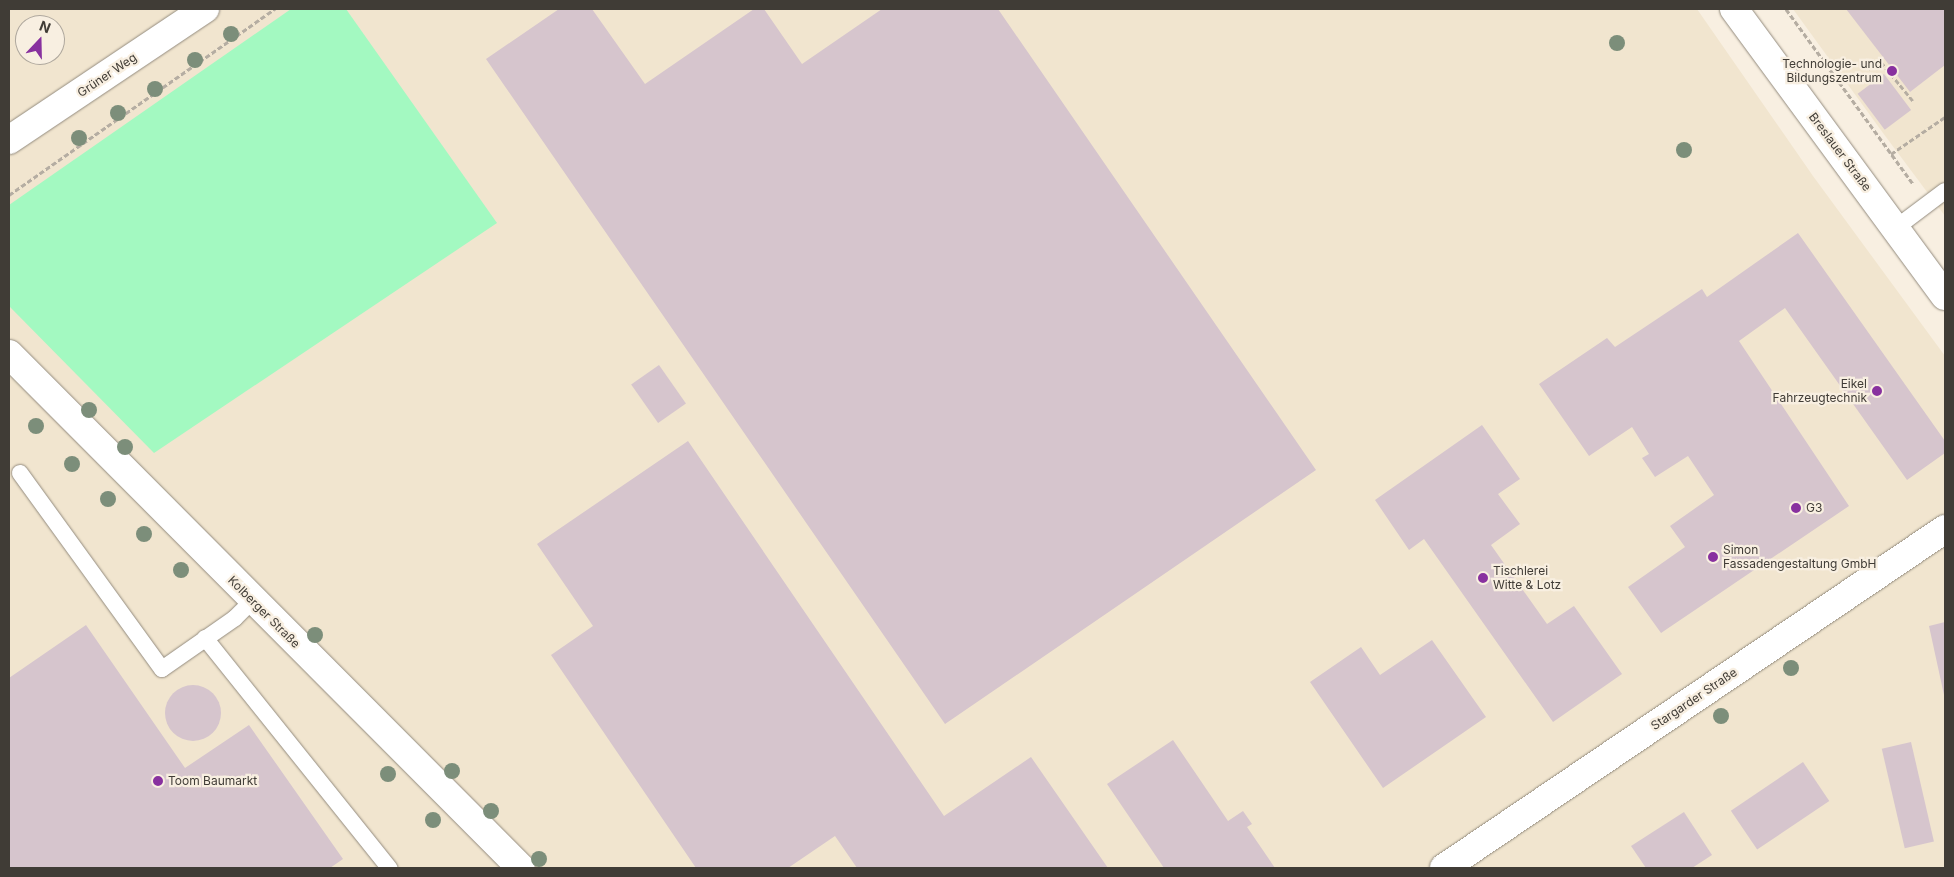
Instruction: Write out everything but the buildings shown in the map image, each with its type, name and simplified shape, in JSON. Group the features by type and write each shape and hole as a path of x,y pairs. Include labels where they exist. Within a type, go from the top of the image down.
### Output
{"street":[{"name":"Grüner Weg","path":"9,140 205,9"},
{"name":"Breslauer Straße","path":"1734,9 1945,294"},
{"name":"Kolberger Straße","path":"9,354 521,868"},
{"name":"Stargarder Straße","path":"1444,868 1945,529"}],"lane":[{"path":"1896,227 1945,192"},
{"path":"20,473 162,669 235,618 252,600"},
{"path":"205,638 389,868"}],"path":[{"path":"9,195 275,9"},
{"path":"1786,9 1928,204"},
{"path":"1868,69 1881,62 1913,101"},
{"path":"1891,154 1945,117"}],"shaded area":[{"path":"9,9 1697,9 1813,176 1945,356 1945,868 9,868"},
{"name":"Technologie- und Bildungszentrum","path":"1793,9 1945,9 1945,216 1883,133"}],"green space":[{"path":"291,9 346,9 497,223 154,453 9,306 9,205"}],"place":[{"name":"Technologie- und Bildungszentrum","path":"1892,71"},
{"name":"Eikel Fahrzeugtechnik","path":"1877,391"},
{"name":"G3","path":"1796,508"},
{"name":"Simon Fassadengestaltung GmbH","path":"1713,557"},
{"name":"Tischlerei Witte & Lotz","path":"1483,578"},
{"name":"Toom Baumarkt","path":"158,781"}]}
